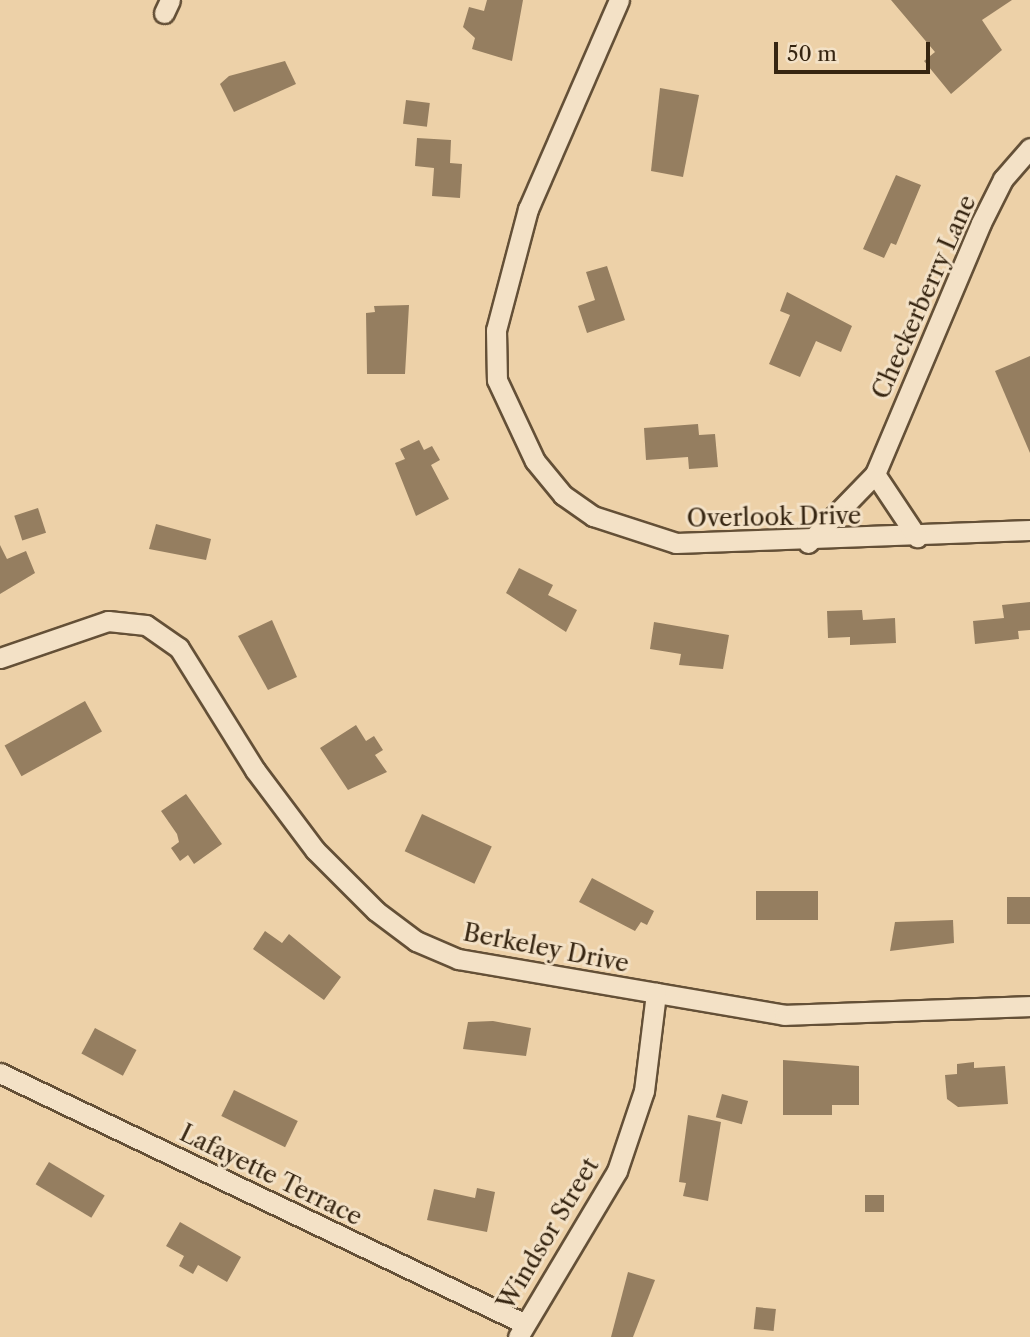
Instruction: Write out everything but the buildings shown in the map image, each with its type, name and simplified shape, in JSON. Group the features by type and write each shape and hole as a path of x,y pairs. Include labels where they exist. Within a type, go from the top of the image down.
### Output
{"street":[{"name":"Overlook Drive","path":"620,0 528,209 506,277 496,330 497,380 535,461 563,495 593,516 676,543 808,543 1030,530"},
{"name":"Checkerberry Lane","path":"808,543 875,474 981,223 1003,178 1030,148"},
{"path":"875,474 917,537"},
{"name":"Berkeley Drive","path":"0,658 108,621 146,625 179,648 255,770 314,850 415,941 458,959 784,1015 1030,1006"},
{"name":"Windsor Street","path":"519,1330 617,1171 644,1091 656,993"},
{"name":"Lafayette Terrace","path":"0,1073 519,1330"}]}
